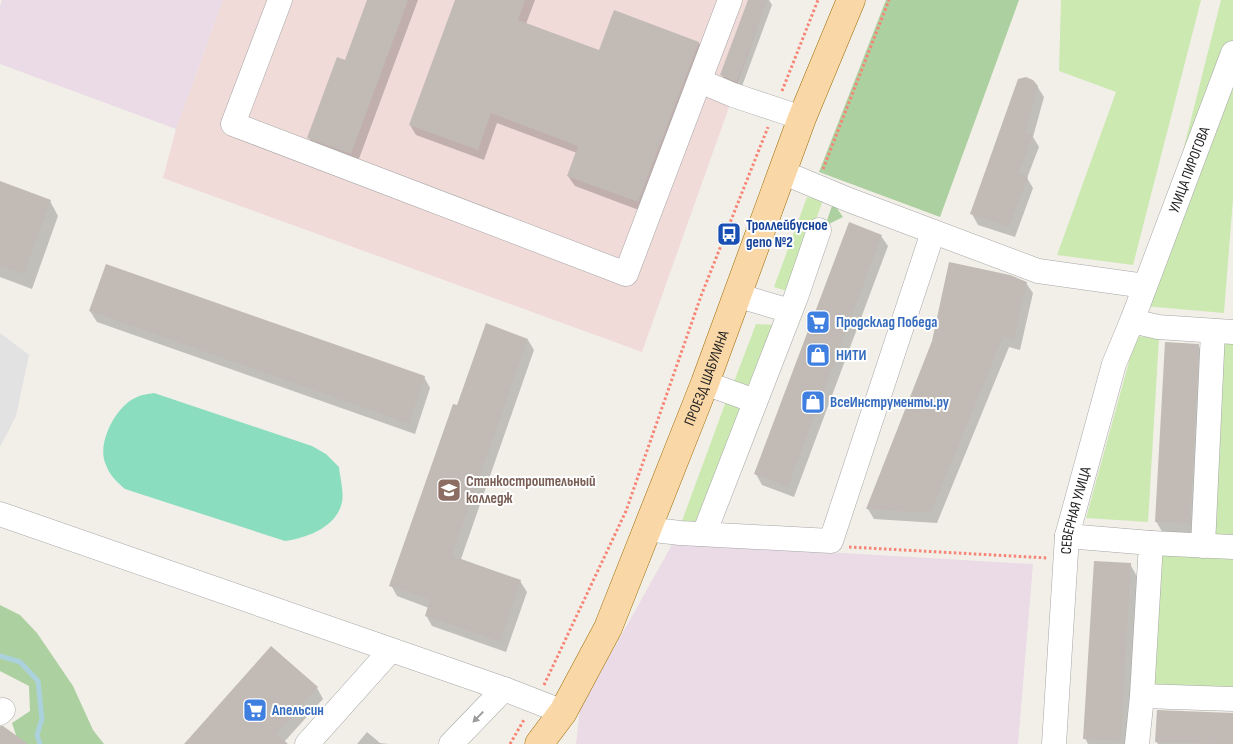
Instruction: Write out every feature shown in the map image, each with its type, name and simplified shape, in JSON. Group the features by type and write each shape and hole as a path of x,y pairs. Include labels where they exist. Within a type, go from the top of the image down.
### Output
{"main road":[{"name":"ПРОЕЗД ШАБУЛИНА","path":"538,744 563,712 608,628 705,382 802,118 851,0"}],"street":[{"path":"280,0 233,124 626,274 730,0"},
{"name":"УЛИЦА ПИРОГОВА","path":"1145,286 1233,53"},
{"path":"700,81 802,118"},
{"path":"782,172 849,200 1038,271 1145,286"},
{"path":"704,534 790,311 819,230"},
{"path":"646,529 831,541 933,232"},
{"name":"СЕВЕРНАЯ УЛИЦА","path":"1054,744 1067,536 1114,364 1145,286"},
{"path":"736,295 790,311"},
{"path":"1132,321 1158,328 1223,331 1203,546"},
{"path":"705,382 754,401"},
{"path":"0,514 563,712"},
{"path":"1067,536 1233,547"},
{"path":"1137,744 1142,696 1151,543"},
{"path":"307,744 391,650"},
{"path":"451,744 504,690"},
{"path":"1142,696 1233,699"}],"path":[{"path":"510,744 548,677 626,511 701,296 818,0"}],"shaded area":[{"path":"2,0 223,0 176,129 0,64 0,6"},
{"path":"223,0 767,0 642,352 163,178 176,129"},
{"path":"0,333 29,355 16,416 0,447"},
{"path":"673,543 1033,564 1018,744 576,744 580,709"}],"green space":[{"path":"886,0 1019,0 940,217 819,172"},
{"path":"1061,0 1201,0 1133,265 1057,255 1116,92 1059,71"},
{"path":"1221,0 1233,0 1233,199 1224,313 1144,306"},
{"path":"807,197 823,200 790,292 774,287"},
{"path":"833,203 843,217 825,226"},
{"path":"756,324 776,325 750,394 732,387"},
{"path":"1136,336 1159,338 1148,522 1086,518"},
{"path":"1224,336 1233,337 1233,540 1213,539"},
{"path":"154,393 312,446 326,454 339,467 343,494 339,511 328,525 320,530 285,541 125,489 112,476 106,465 104,447 109,427 121,409 128,403 139,396"},
{"path":"728,396 746,403 698,529 679,529"},
{"path":"1158,551 1233,555 1233,692 1150,689"},
{"path":"0,605 20,615 37,633 73,686 93,730 104,744 19,744 12,723 30,711 29,686 0,671"}],"building":[{"path":"367,0 408,0 351,154 307,138 337,57 345,60"},
{"path":"455,0 525,0 518,20 599,50 614,10 699,42 638,202 567,176 578,146 491,113 478,150 409,125"},
{"path":"748,0 767,0 737,82 720,75"},
{"path":"1026,77 1033,80 1038,86 1026,132 1033,135 1019,173 1028,177 1009,227 970,214 1018,79"},
{"path":"0,181 51,200 24,274 0,266"},
{"name":"НИТИ","path":"849,222 882,235 788,487 754,474"},
{"path":"949,262 1010,275 1027,282 1014,340 1003,337 931,513 866,509 932,341"},
{"path":"106,264 425,376 409,424 89,311"},
{"path":"486,323 528,339 452,556 521,580 500,642 425,616 430,600 389,586 453,404 457,405"},
{"path":"1165,342 1199,344 1190,524 1155,522"},
{"path":"1094,561 1131,563 1121,741 1083,739"},
{"name":"Апельсин","path":"271,646 318,687 277,734 288,744 184,744"},
{"path":"1157,710 1233,713 1233,744 1155,742"},
{"path":"0,726 3,726 28,744 0,744"}],"waterway":[{"path":"0,656 20,662 38,681 42,719 37,735 40,744"}],"place":[{"name":"Троллейбусное депо №2","path":"729,234"},
{"name":"Продсклад Победа","path":"818,322"},
{"name":"НИТИ","path":"818,355"},
{"name":"ВсеИнструменты.ру","path":"813,402"},
{"name":"Станкостроительный колледж","path":"449,490"},
{"name":"Апельсин","path":"255,710"}]}
